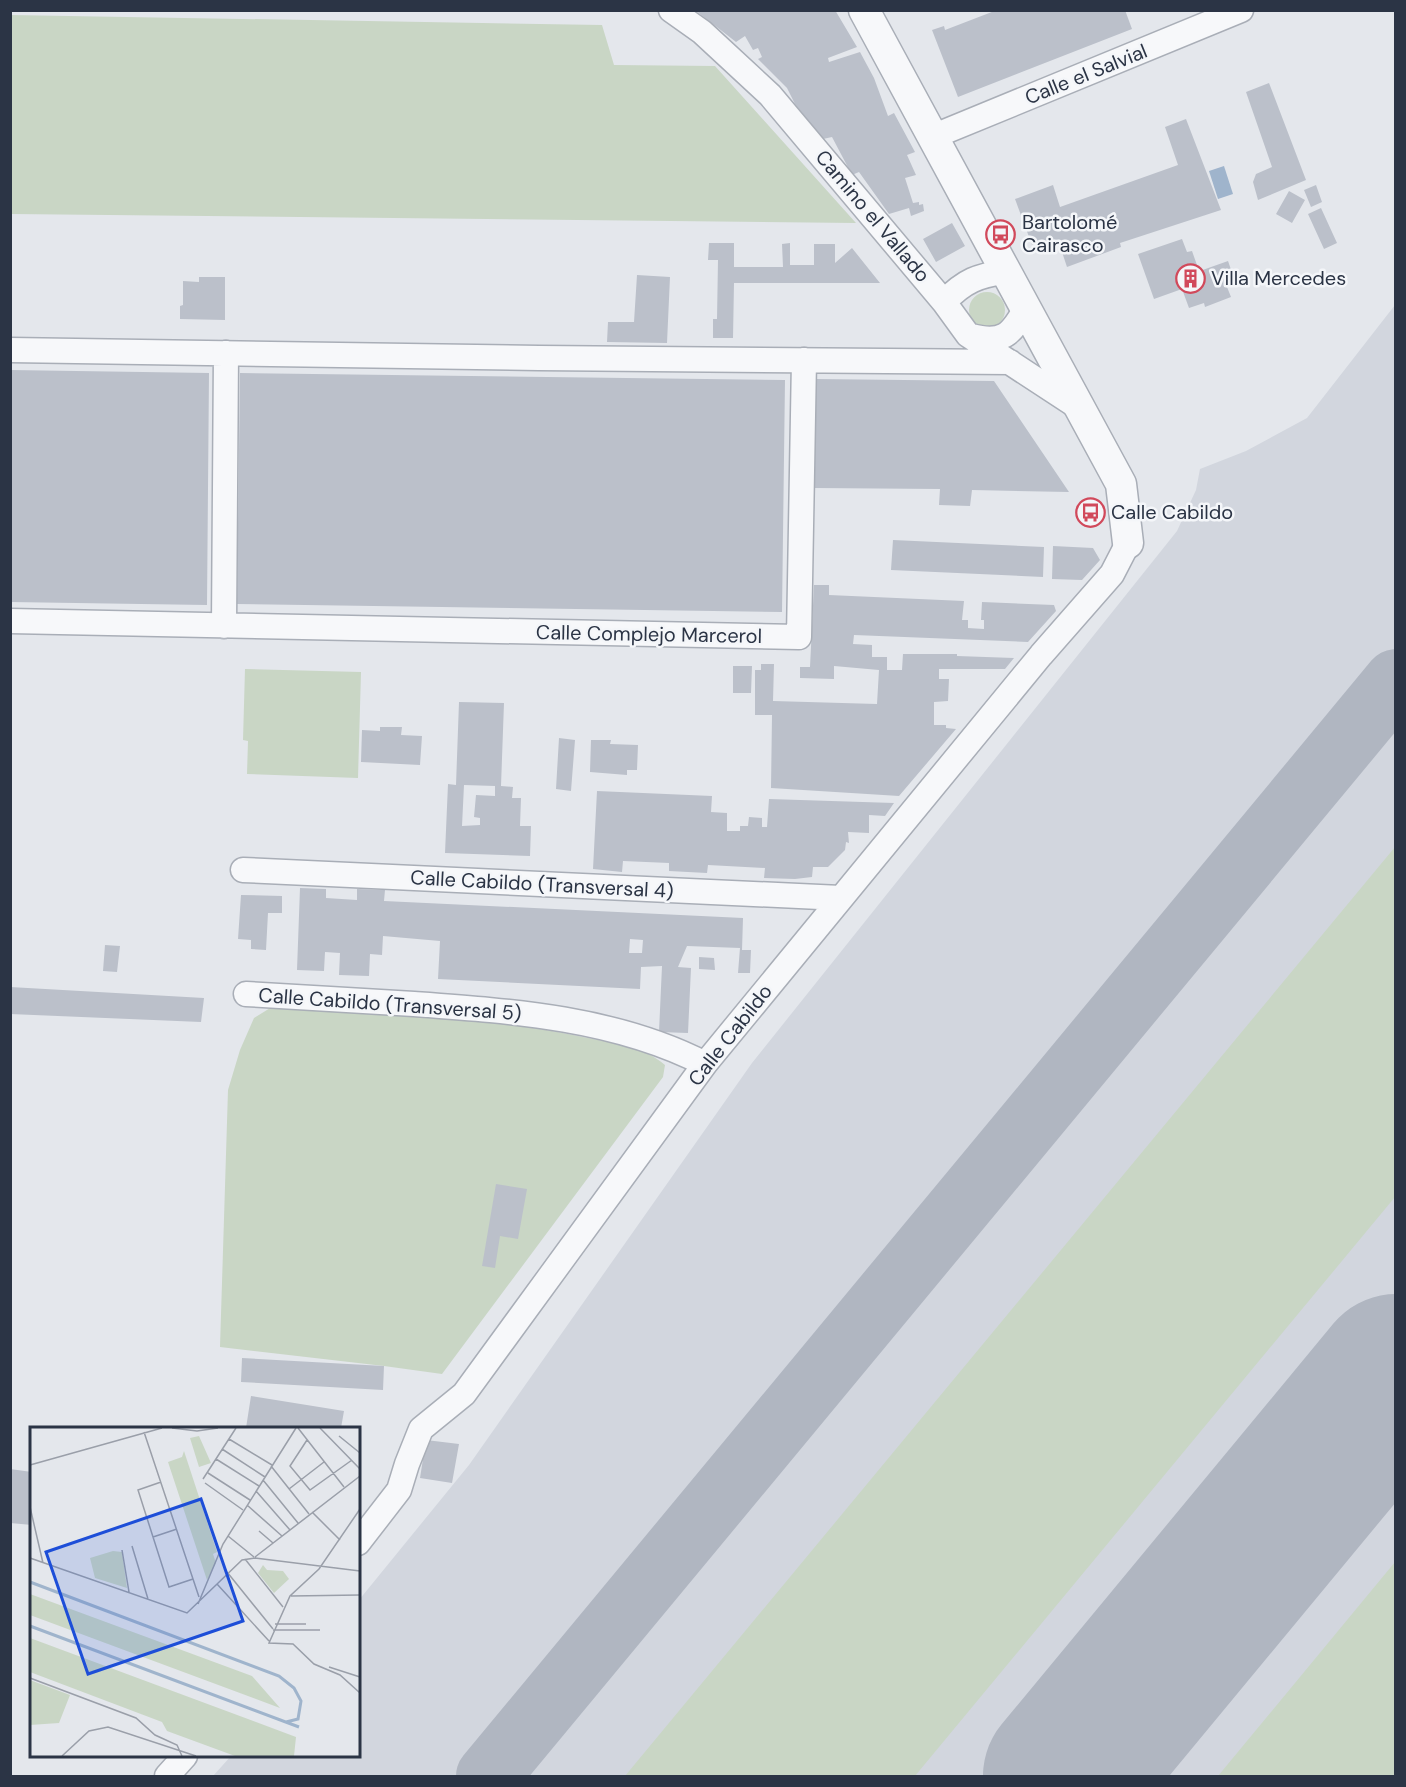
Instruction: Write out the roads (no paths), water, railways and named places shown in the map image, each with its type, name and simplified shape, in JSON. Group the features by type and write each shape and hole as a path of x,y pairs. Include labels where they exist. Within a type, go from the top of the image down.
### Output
{"street":[{"name":"Camino el Vallado","path":"671,10 702,32 770,95 945,302 968,335 1082,410"},
{"path":"864,10 1121,484 1128,543"},
{"name":"Calle el Salvial","path":"932,137 1241,10"},
{"path":"945,302 959,286 986,275 1006,271"},
{"path":"949,360 968,335 989,340 1003,337 1014,329 1026,308"},
{"path":"10,350 1010,362"},
{"path":"224,626 226,353"},
{"name":"Calle Complejo Marcerol","path":"10,621 799,637 804,360"},
{"name":"Calle Cabildo","path":"360,1540 399,1490 421,1429 464,1394 705,1064 1041,655 1112,574 1128,543"},
{"name":"Calle Cabildo (Transversal 4)","path":"243,870 841,898"},
{"name":"Calle Cabildo (Transversal 5)","path":"246,994 504,1010 621,1031 676,1049 705,1064"},
{"path":"167,1776 183,1757"}],"water":[{"path":"1224,166 1233,194 1218,199 1209,171"}],"place":[{"name":"Bartolomé Cairasco","path":"1001,234"},
{"name":"Villa Mercedes","path":"1190,278"},
{"name":"Calle Cabildo","path":"1090,512"}]}
